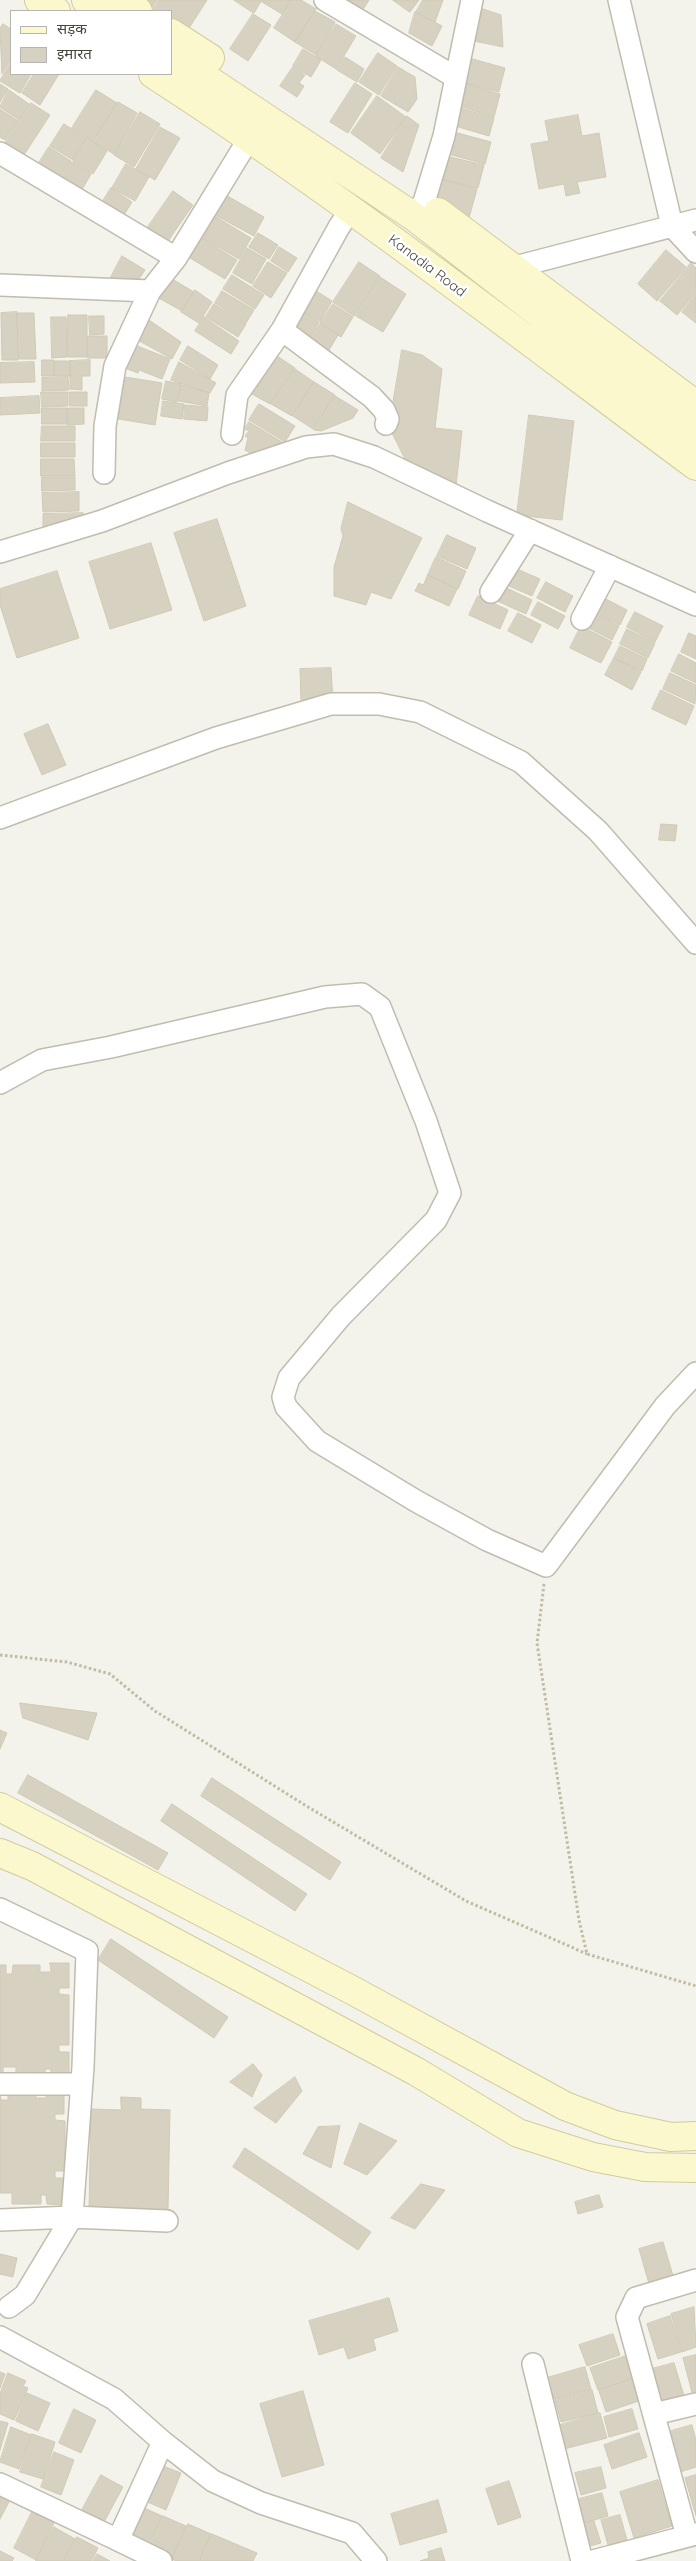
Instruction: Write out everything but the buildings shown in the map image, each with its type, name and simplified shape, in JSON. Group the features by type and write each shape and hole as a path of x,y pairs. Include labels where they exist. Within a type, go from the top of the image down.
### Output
{"street":[{"path":"39,0 54,10"},
{"path":"86,0 101,10"},
{"path":"120,0 136,10"},
{"path":"325,0 455,77"},
{"path":"419,209 444,136 472,0"},
{"path":"619,0 672,226 696,252"},
{"path":"172,34 339,153"},
{"name":"Kanadia Road","path":"172,57 259,127 351,209 696,466"},
{"name":"Kanadia Road","path":"155,75 259,127 339,153 419,209 640,376 696,435"},
{"path":"104,473 105,426 115,366 150,291 176,258 259,127"},
{"path":"0,153 176,258"},
{"path":"232,434 237,395 282,330 338,227 351,209"},
{"path":"505,273 696,220"},
{"path":"0,285 150,291"},
{"path":"282,330 372,397 384,410 388,419 386,424"},
{"path":"640,376 696,405"},
{"path":"0,552 102,521 306,447 334,444 374,457 696,605"},
{"path":"491,592 530,530"},
{"path":"582,619 610,566"},
{"path":"0,818 226,735 330,704 379,704 420,712 521,762 598,831 696,943"},
{"path":"0,1083 42,1060 120,1045 326,998 362,994 380,1007 426,1121 450,1193 436,1220 341,1316 289,1378 283,1397 286,1406 317,1441 416,1501 487,1540 546,1566 665,1406 696,1373"},
{"path":"0,1807 350,1989 565,2106 615,2125 672,2137 696,2136"},
{"path":"0,1853 32,1866 417,2072 518,2133 593,2157 645,2168 696,2168"},
{"path":"0,1909 87,1952 84,2067 81,2084 72,2217 25,2294 5,2304 2,2338 114,2399 163,2442 213,2481 261,2503 352,2533 376,2561"},
{"path":"0,2084 81,2084"},
{"path":"0,2220 72,2217 167,2220"},
{"path":"593,2561 692,2535 654,2414 627,2317 630,2306 636,2298 696,2280"},
{"path":"533,2364 582,2561"},
{"path":"654,2414 696,2404"},
{"path":"118,2540 163,2442"},
{"path":"0,2484 161,2561"}],"path":[{"path":"546,1566 537,1643 579,1920 587,1954"},
{"path":"0,1655 68,1662 110,1674 155,1711 308,1807 466,1901 587,1954 696,1986"}]}
